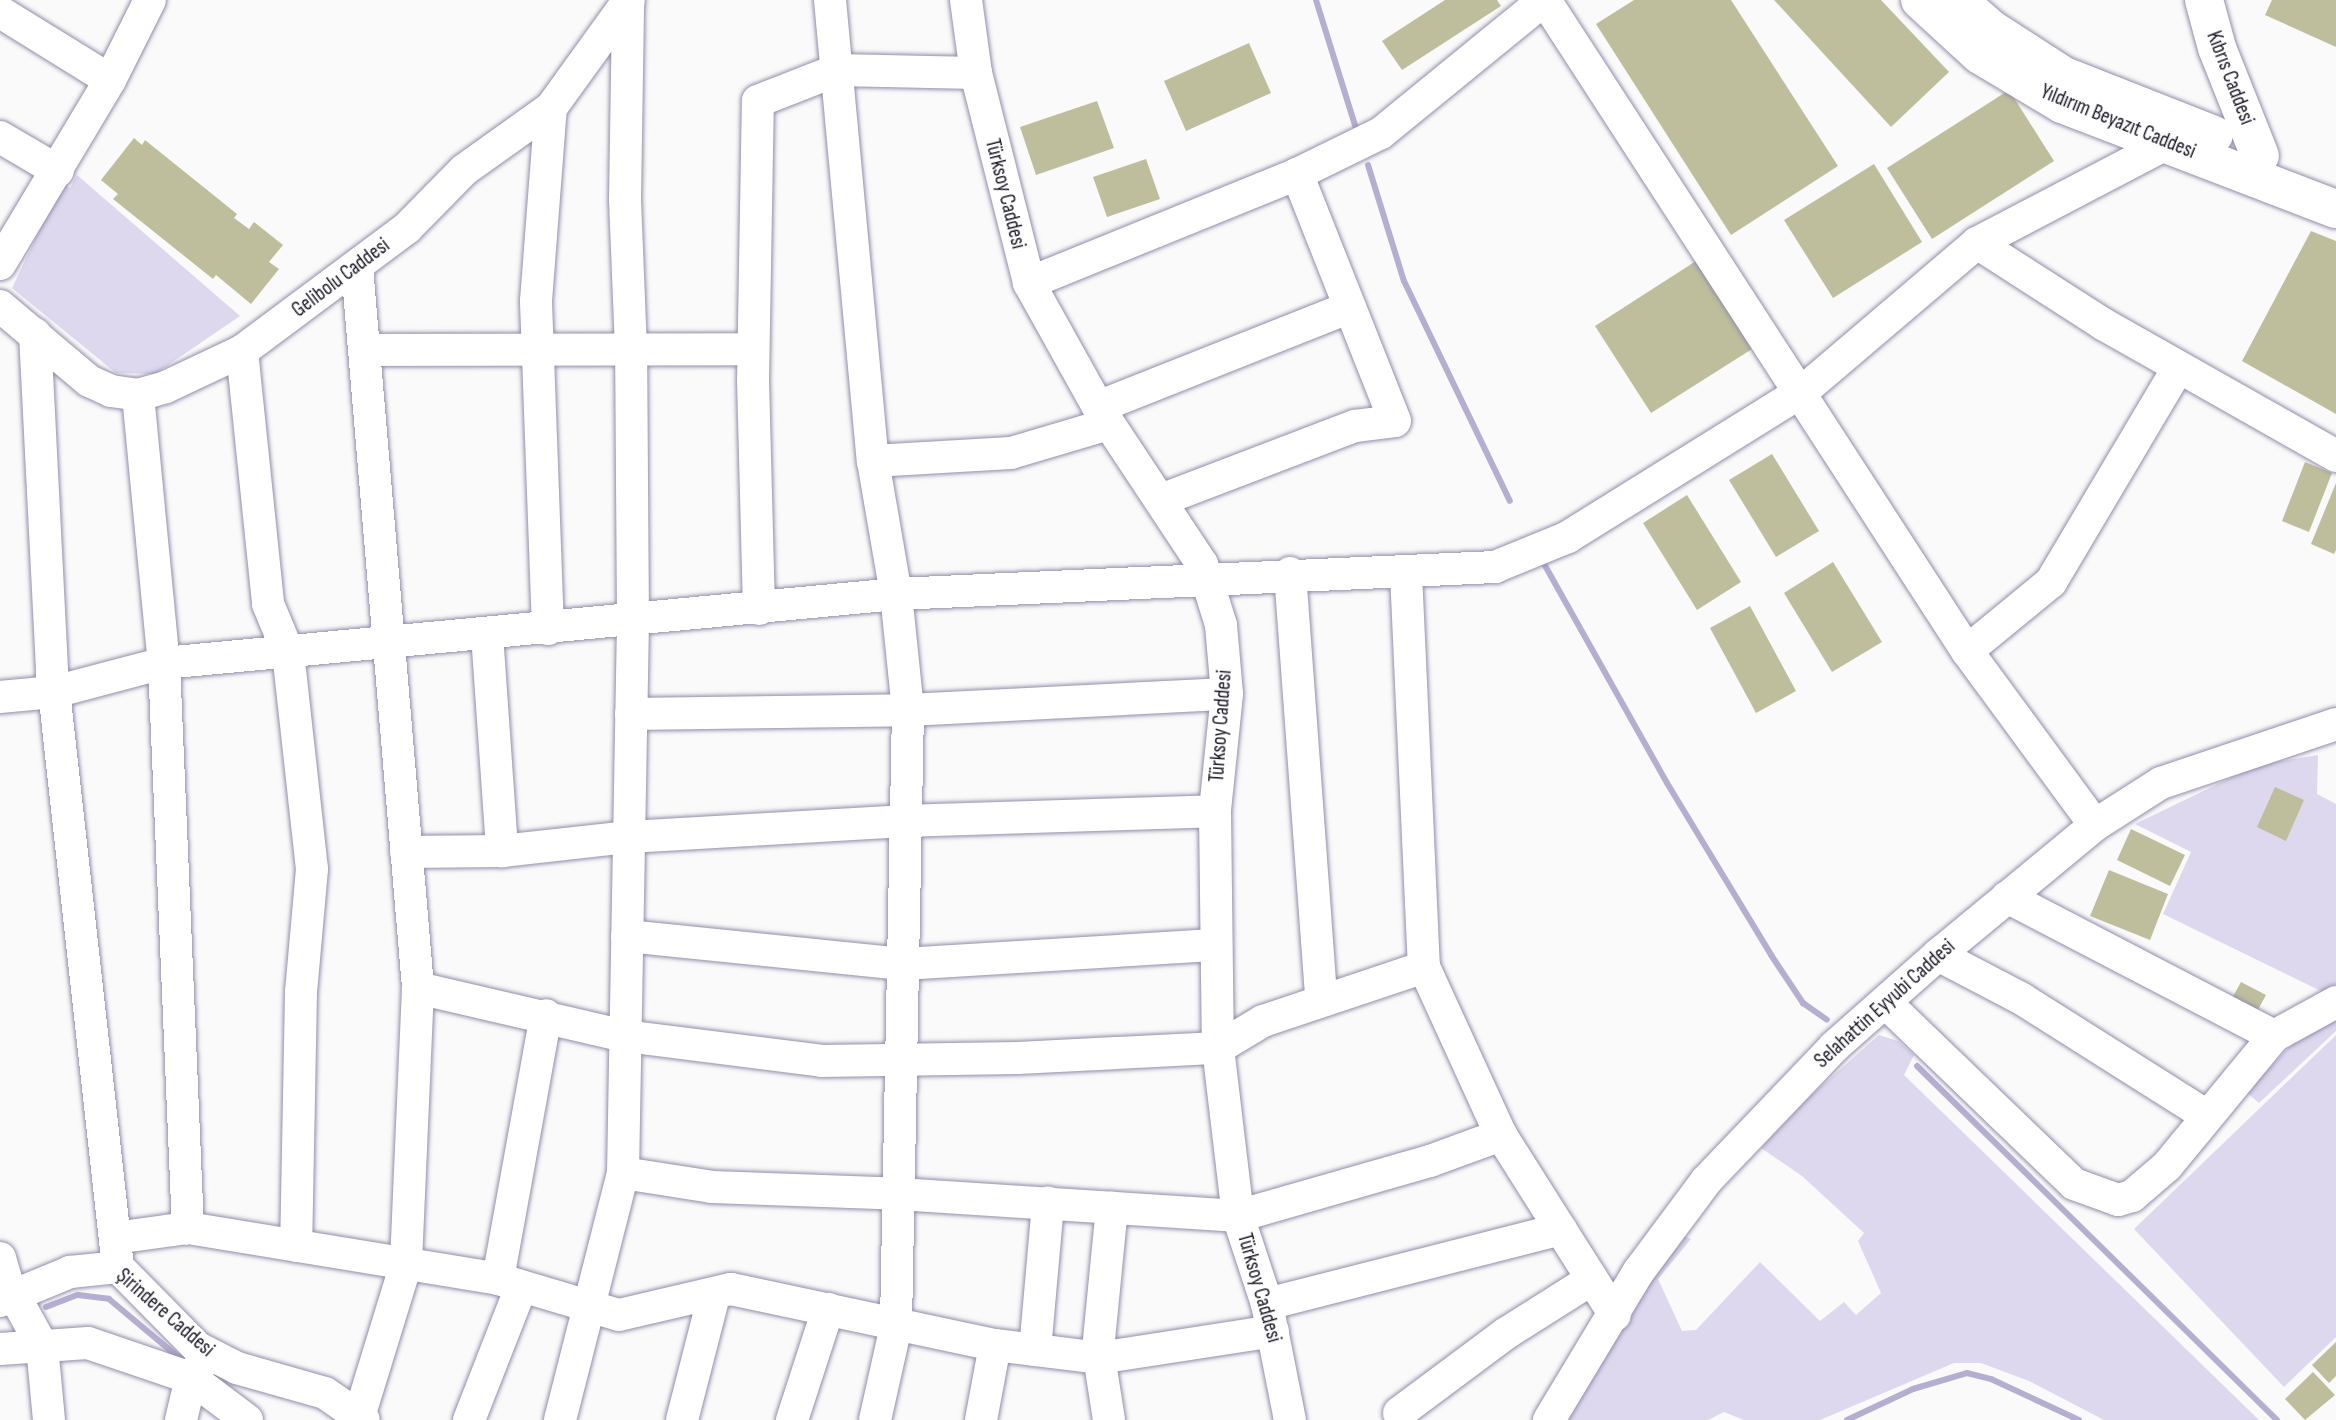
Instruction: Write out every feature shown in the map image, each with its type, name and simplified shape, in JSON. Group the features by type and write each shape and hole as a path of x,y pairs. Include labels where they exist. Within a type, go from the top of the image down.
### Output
{"main road":[{"name":"Yıldırım Beyazıt Caddesi","path":"1920,0 1980,55 2062,104 2336,209"},
{"path":"1958,0 1991,29 2064,76 2152,108 2260,156 2336,185"},
{"name":"Kıbrıs Caddesi","path":"2204,0 2217,48 2260,156"}],"street":[{"path":"0,264 110,80 150,0"},
{"path":"830,0 873,461 896,594 908,710 903,821 903,1060 896,1326 875,1420"},
{"name":"Türksoy Caddesi","path":"966,0 976,73 1029,283 1103,416 1161,500 1206,577 1221,625 1227,694 1215,811 1213,946 1217,1048 1238,1216 1270,1317 1290,1420"},
{"path":"1029,283 1297,174 1381,133 1545,0 1803,391 1967,651 2095,825"},
{"path":"560,1420 623,1173 633,621 631,349 625,200 629,1"},
{"name":"Gelibolu Caddesi","path":"138,395 166,387 242,351 407,228 464,170 551,108 629,1"},
{"path":"0,12 110,80"},
{"path":"759,610 753,349 758,101 837,70 976,73"},
{"path":"548,629 536,301 551,108"},
{"path":"0,137 58,171"},
{"path":"0,697 54,692 164,663 759,610 896,594 1290,573 1406,573 1495,567 1568,537 1803,391 1977,243 2168,143"},
{"path":"1161,500 1355,426 1395,421 1297,174"},
{"path":"1977,243 2178,368 2336,456"},
{"path":"357,267 418,988 407,1264 360,1419"},
{"path":"0,306 89,381 138,395 164,663 188,1228"},
{"path":"873,461 1011,453 1103,416 1350,307"},
{"path":"36,334 54,692 116,1253 188,1228 509,1283 589,1309 619,1315 731,1289 995,1345 1099,1358 1270,1317 1561,1229"},
{"path":"364,350 753,349"},
{"path":"242,351 268,604 288,652 312,869 301,992 296,1246"},
{"path":"1967,651 2051,582 2178,368"},
{"path":"1290,573 1321,1000"},
{"path":"1406,573 1424,967 1500,1135 1615,1315"},
{"path":"487,634 502,851"},
{"path":"631,715 908,710 1227,694"},
{"name":"Selahattin Eyyubi Caddesi","path":"1549,1420 1615,1315 1639,1271 1721,1164 1834,1047 1938,955 2095,825 2161,783 2336,724"},
{"path":"406,852 502,851 629,837 903,821 1215,811"},
{"path":"2007,897 2274,1036"},
{"path":"627,936 903,964 1213,946"},
{"path":"1938,955 2022,999 2207,1116"},
{"path":"418,988 546,1015 625,1036 822,1061 903,1060 1217,1048 1263,1020 1424,967"},
{"path":"1885,1002 2074,1184 2098,1196 2118,1200 2142,1188 2274,1036 2336,1002"},
{"path":"469,1420 509,1283 546,1015"},
{"path":"623,1173 712,1187 899,1194 1238,1216 1430,1161 1500,1135"},
{"path":"1035,1350 1048,1203"},
{"path":"1109,1420 1099,1358 1112,1208"},
{"name":"Şirindere Caddesi","path":"8,1299 116,1253 178,1330 200,1366 237,1368 325,1393 360,1419"},
{"path":"0,1258 8,1299 42,1346 48,1420"},
{"path":"1399,1413 1505,1334 1592,1279"},
{"path":"682,1420 714,1295"},
{"path":"792,1420 828,1308"},
{"path":"0,1349 88,1343 200,1366 247,1420"},
{"path":"981,1420 995,1345"},
{"path":"181,1420 200,1366"}],"shaded area":[{"path":"77,175 240,316 155,374 116,373 12,288 62,183 70,188"},
{"path":"2318,755 2317,794 2336,804 2336,987 2325,993 2163,914 2191,852 2135,824 2257,765"},
{"path":"2336,1017 2336,1031 2259,1103 2246,1092 2301,1035"},
{"path":"1879,1035 1898,1041 1914,1055 1904,1075 2259,1420 2104,1420 2029,1381 1981,1363 1954,1363 1820,1420 1744,1420 1724,1412 1708,1420 1568,1420 1645,1289 1682,1235 1691,1239 1658,1279 1682,1331 1696,1330 1760,1262 1820,1321 1844,1302 1856,1315 1881,1293 1858,1241 1864,1233 1802,1176 1761,1148 1808,1098"},
{"path":"2336,1035 2336,1337 2284,1387 2134,1229"}],"building":[{"path":"1445,0 1497,0 1501,6 1402,70 1382,41"},
{"path":"1634,0 1731,0 1838,166 1731,235 1596,24"},
{"path":"1774,0 1881,0 1949,72 1891,127"},
{"path":"2272,0 2336,0 2336,47 2265,15"},
{"path":"1249,43 1271,93 1186,131 1164,81"},
{"path":"2009,90 2054,161 1932,239 1887,168"},
{"path":"1097,101 1114,148 1036,175 1020,127"},
{"path":"134,138 142,145 145,140 237,214 234,218 249,229 254,222 283,245 269,262 279,269 251,304 216,275 213,279 113,199 118,194 101,180"},
{"path":"1146,159 1160,199 1107,217 1093,177"},
{"path":"1874,164 1922,242 1833,298 1784,220"},
{"path":"2311,231 2336,241 2336,414 2242,361"},
{"path":"1696,261 1752,349 1651,413 1595,326"},
{"path":"1772,454 1819,531 1776,557 1729,480"},
{"path":"2305,462 2332,473 2309,532 2282,521"},
{"path":"2336,483 2336,550 2334,554 2311,544"},
{"path":"1687,495 1741,582 1697,610 1643,523"},
{"path":"1833,562 1882,642 1832,672 1784,593"},
{"path":"1750,606 1796,691 1756,713 1710,628"},
{"path":"2275,787 2304,800 2286,841 2257,827"},
{"path":"2131,829 2185,855 2170,886 2117,860"},
{"path":"2109,870 2168,894 2150,940 2090,916"},
{"path":"2241,982 2266,995 2255,1015 2230,1002"},
{"path":"2336,1342 2336,1376 2329,1383 2312,1365"},
{"path":"2313,1372 2335,1395 2305,1420 2285,1399"}],"waterway":[{"path":"1316,0 1357,132"},
{"path":"1368,165 1404,281 1510,501"},
{"path":"1543,562 1667,783 1771,955 1803,1003 1827,1020"},
{"path":"1917,1066 2277,1420"},
{"path":"46,1307 78,1295 109,1299 183,1361"},
{"path":"1847,1420 1913,1389 1967,1373 1991,1379 2079,1420"}]}
